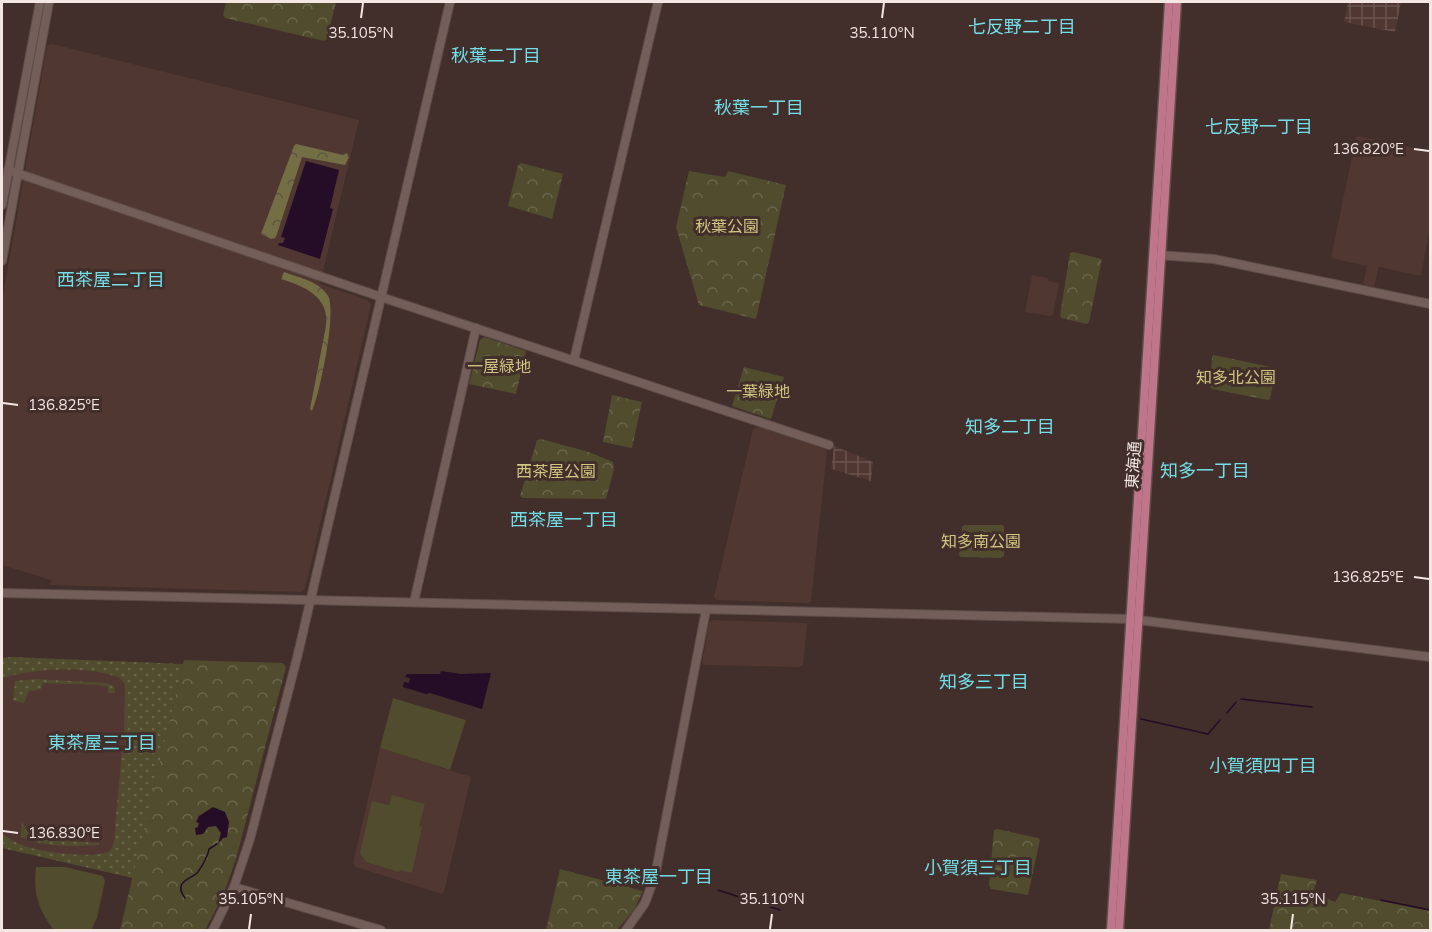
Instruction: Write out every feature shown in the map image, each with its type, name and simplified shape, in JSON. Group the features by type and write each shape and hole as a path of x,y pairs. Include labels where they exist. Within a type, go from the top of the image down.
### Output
{"main road":[{"name":"東海通","path":"1158,255 1168,2"},
{"name":"東海通","path":"1119,930 1135,620 1158,255 1177,2"},
{"name":"東海通","path":"1111,930 1135,620"}],"street":[{"path":"2,205 40,2"},
{"path":"2,261 49,2"},
{"path":"213,930 234,886 256,816 310,601 450,2"},
{"path":"574,360 658,2"},
{"path":"8,170 381,297 829,445"},
{"path":"1158,255 1214,259 1431,303"},
{"path":"414,602 476,328"},
{"path":"2,593 1135,620 1431,657"},
{"path":"626,930 645,903 655,876 706,610"},
{"path":"234,886 381,930"}],"shaded area":[{"path":"1348,2 1401,2 1395,32 1344,22"},
{"path":"52,44 359,120 320,284 368,300 371,305 305,589 302,592 50,585 51,580 2,565 2,301 47,46"},
{"path":"1358,136 1430,151 1430,228 1421,276 1379,267 1374,287 1363,284 1367,266 1331,258"},
{"path":"306,161 339,170 330,208 333,209 320,259 278,245 283,243 285,238 281,237"},
{"path":"1032,275 1059,283 1053,314 1050,316 1025,312"},
{"path":"758,427 827,452 811,602 808,603 717,600 714,597 753,429"},
{"path":"834,446 873,462 871,481 831,469"},
{"path":"713,620 806,623 803,665 799,667 704,665 702,663 709,623"},
{"path":"2,658 183,664 133,878 2,848"},
{"path":"441,671 461,674 491,673 482,709 403,687 404,682 409,683 410,678 405,677 407,674 440,674"},
{"path":"380,748 471,777 442,894 356,867 353,863"},
{"path":"213,807 225,812 229,822 227,837 218,844 221,833 216,826 208,827 203,834 196,835 195,828 198,827 199,823 196,822 199,816"}],"green space":[{"path":"226,2 336,2 327,39 324,41 225,18 223,15"},
{"path":"296,144 343,155 347,153 349,157 345,165 302,157 277,234 271,239 261,234"},
{"path":"521,163 563,174 552,219 508,206 518,165"},
{"name":"秋葉公園","path":"689,171 725,177 728,171 786,185 756,319 699,305 676,227"},
{"path":"710,191 748,195 757,201 761,216 745,260 734,260 717,254 705,240 700,212 703,200"},
{"path":"1070,253 1102,259 1087,324 1061,318 1060,315"},
{"path":"284,272 320,287 328,296 330,305 326,353 312,411 310,409 326,316 324,307 313,294 281,279"},
{"name":"一屋緑地","path":"484,337 526,351 516,394 469,384 480,340"},
{"name":"知多北公園","path":"1214,355 1275,368 1270,399 1212,389 1210,387"},
{"name":"一葉緑地","path":"744,367 784,377 771,419 732,406"},
{"path":"612,395 642,402 632,448 603,442"},
{"name":"西茶屋公園","path":"541,439 589,452 613,462 614,469 606,499 523,498 520,496 537,440"},
{"name":"知多南公園","path":"964,525 1004,526 1004,556 1001,558 961,557 959,555"},
{"path":"2,658 183,664 133,878 2,848 2,834 31,848 63,853 99,854 112,848 122,751 126,743 124,740 125,684 119,677 91,671 45,670 2,678"},
{"path":"184,660 283,663 286,667 236,859 223,896 205,930 120,930"},
{"path":"35,679 106,683 114,686 115,693 108,693 108,687 99,685 43,683 41,689 29,691 24,703 13,701 15,681"},
{"path":"393,698 466,720 450,770 380,748"},
{"path":"392,795 425,804 419,826 422,827 412,873 400,870 399,872 366,862 360,853 372,801 389,805"},
{"path":"22,821 27,832 37,834 37,839 99,843 98,845 69,846 30,840 21,837"},
{"path":"994,830 1040,840 1028,895 991,889 989,885"},
{"path":"36,867 65,867 103,876 105,881 97,918 91,930 53,929 38,900 35,884"},
{"path":"560,869 643,891 634,910 617,930 546,930"},
{"path":"1281,874 1317,880 1313,892 1335,902 1341,893 1430,911 1430,930 1269,930"}],"waterway":[{"path":"1241,699 1312,707"},
{"path":"1227,713 1236,702"},
{"path":"1141,719 1208,734 1220,720"},
{"path":"185,898 181,888 182,884 198,872 209,849 217,844"},
{"path":"718,890 780,910"},
{"path":"1381,900 1430,910"}],"district":[{"name":"七反野二丁目","path":"1022,27"},
{"name":"秋葉二丁目","path":"496,56"},
{"name":"秋葉一丁目","path":"759,108"},
{"name":"七反野一丁目","path":"1259,127"},
{"name":"西茶屋二丁目","path":"111,280"},
{"name":"知多二丁目","path":"1010,427"},
{"name":"知多一丁目","path":"1205,471"},
{"name":"西茶屋一丁目","path":"564,520"},
{"name":"知多三丁目","path":"984,682"},
{"name":"東茶屋三丁目","path":"102,743"},
{"name":"小賀須四丁目","path":"1263,766"},
{"name":"小賀須三丁目","path":"978,868"},
{"name":"東茶屋一丁目","path":"659,877"}]}
